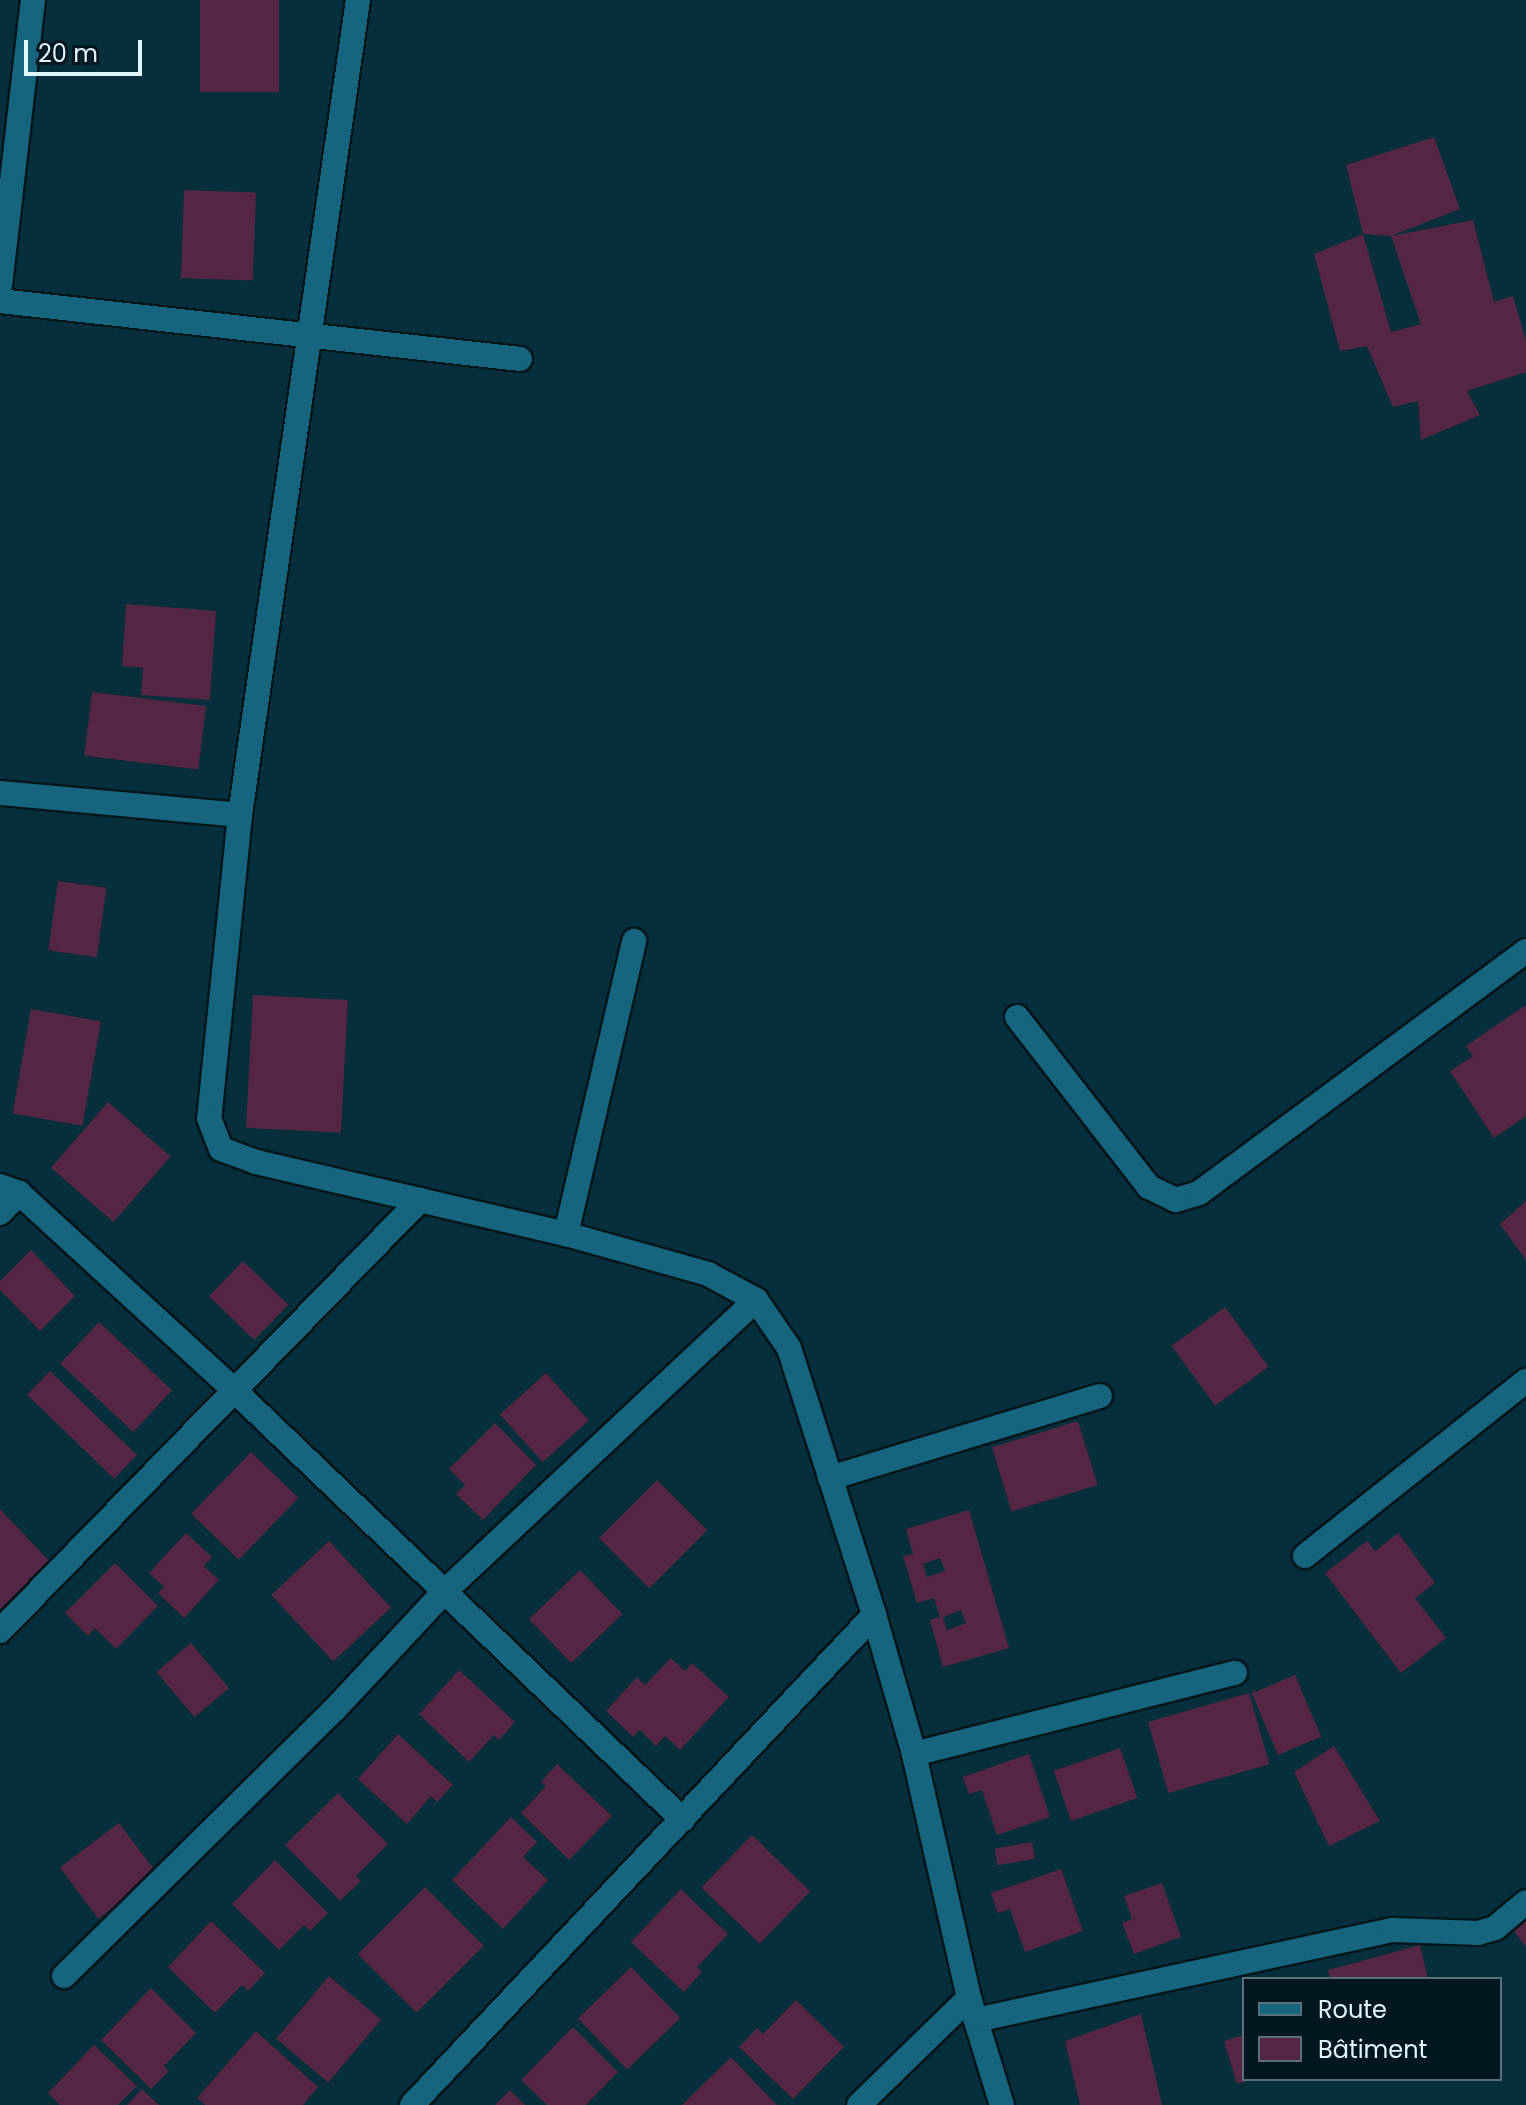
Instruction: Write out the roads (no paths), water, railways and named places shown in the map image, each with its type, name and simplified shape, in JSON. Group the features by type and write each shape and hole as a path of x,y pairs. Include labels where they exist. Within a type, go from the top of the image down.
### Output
{"street":[{"path":"0,285 33,0"},
{"path":"358,0 240,815 209,1118 221,1149 256,1162 566,1234 708,1274 756,1300 789,1348 874,1615 914,1754 973,2009 1002,2105"},
{"path":"0,301 520,359"},
{"path":"0,793 240,815"},
{"path":"566,1234 634,941"},
{"path":"1017,1017 1149,1187 1176,1200 1199,1193 1526,951"},
{"path":"0,1213 10,1189 235,1391 683,1820"},
{"path":"0,1631 420,1200"},
{"path":"64,1976 334,1710 444,1592 756,1300"},
{"path":"1305,1556 1526,1381"},
{"path":"830,1478 1100,1396"},
{"path":"412,2105 874,1615"},
{"path":"914,1754 1235,1673"},
{"path":"859,2105 973,2009 1393,1930 1478,1933 1495,1928 1526,1902"}]}
